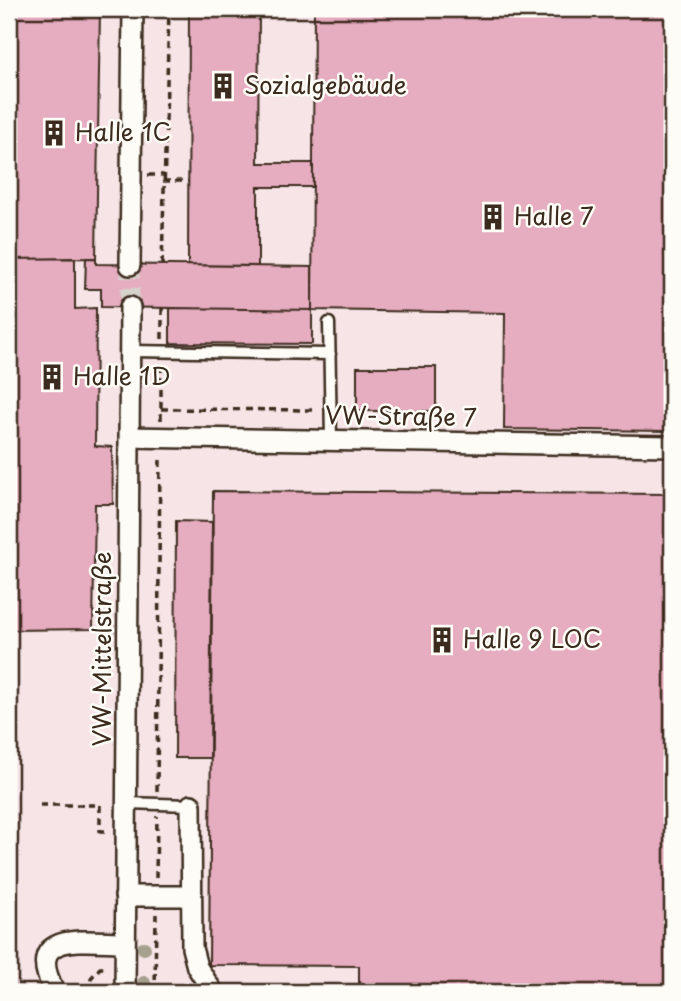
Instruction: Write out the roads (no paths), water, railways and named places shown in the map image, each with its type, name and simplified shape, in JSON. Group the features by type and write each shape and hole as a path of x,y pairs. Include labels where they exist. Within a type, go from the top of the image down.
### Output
{"street":[{"path":"130,265 133,9"},
{"name":"VW-Mittelstraße","path":"125,992 130,307"},
{"name":"VW-Straße 7","path":"129,437 672,446"},
{"path":"191,804 193,958 213,992"},
{"path":"125,896 191,896"},
{"path":"55,992 45,968 46,956 53,945 64,941 125,942"}],"lane":[{"path":"329,323 331,440"},
{"path":"130,351 330,354"},
{"path":"126,803 191,804"}],"tunnel":[{"path":"130,265 130,307"}],"place":[{"name":"Sozialgebäude","path":"223,86"},
{"name":"Halle 1C","path":"54,133"},
{"name":"Halle 7","path":"493,217"},
{"name":"Halle 1D","path":"52,377"},
{"name":"Halle 9 LOC","path":"442,640"}]}
